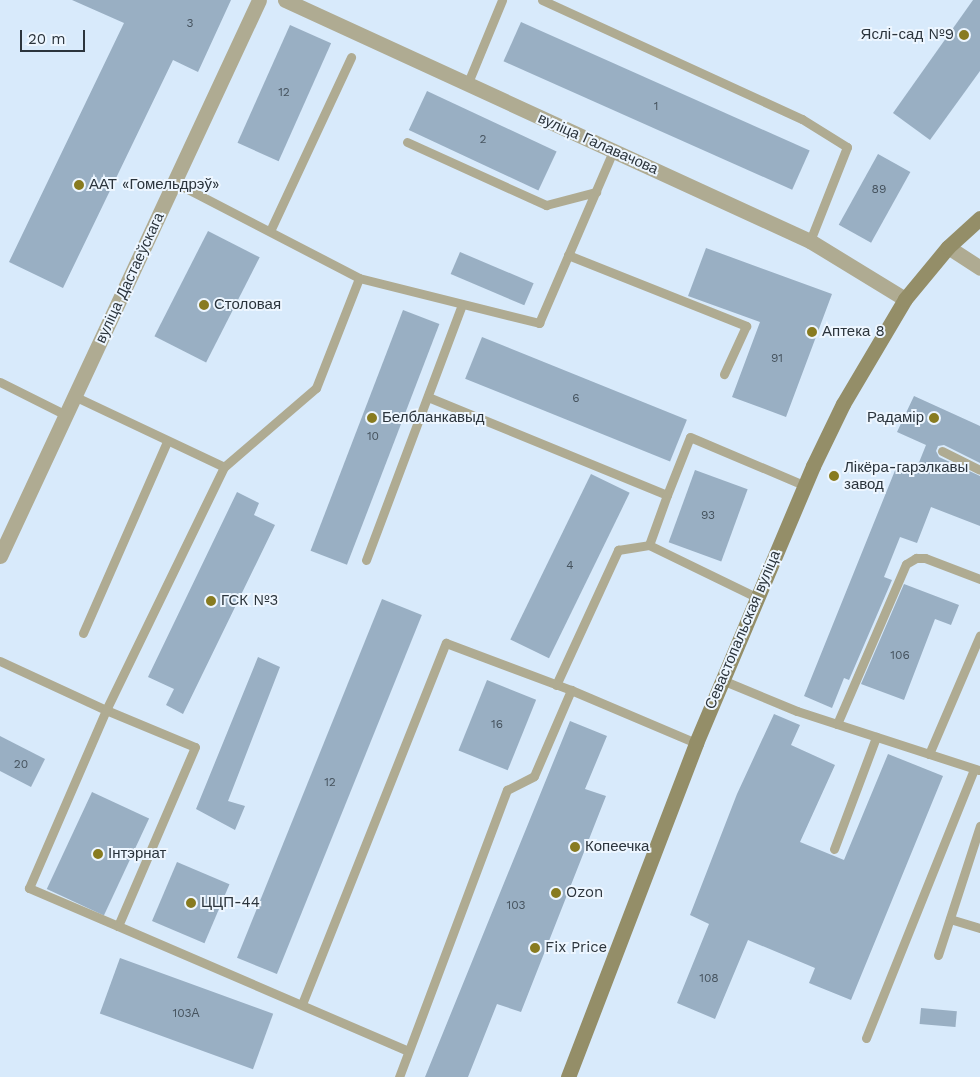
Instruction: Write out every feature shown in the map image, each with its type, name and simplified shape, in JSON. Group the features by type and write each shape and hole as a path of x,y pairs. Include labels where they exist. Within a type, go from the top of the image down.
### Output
{"street":[{"name":"вуліца Дастаеўскага","path":"0,556 259,0"},
{"name":"вуліца Галавачова","path":"286,0 467,85 810,240 904,299"},
{"name":"Севастопальская вуліца","path":"568,1077 696,743 756,596 843,404 904,299 948,247 980,218"},
{"path":"948,247 980,268"}],"lane":[{"path":"467,85 502,0"},
{"path":"542,0 802,119 846,147 810,240"},
{"path":"270,231 351,57"},
{"path":"407,142 546,206 596,192"},
{"path":"174,182 359,278 539,323 613,151"},
{"path":"568,255 746,326 724,374"},
{"path":"359,278 316,388 224,467 106,710 29,888 408,1051"},
{"path":"366,560 462,304"},
{"path":"0,382 66,415"},
{"path":"74,396 167,442 224,467"},
{"path":"428,397 668,495"},
{"path":"649,545 690,437 806,486"},
{"path":"83,633 167,442"},
{"path":"942,451 980,470"},
{"path":"556,685 618,550 649,545 756,596"},
{"path":"837,724 906,564 916,558 925,558 980,579"},
{"path":"929,754 980,635"},
{"path":"302,1004 446,643 571,690 696,743"},
{"path":"0,661 106,710 195,747 118,926"},
{"path":"722,680 837,724 977,769 866,1038"},
{"path":"399,1077 507,790 534,776 571,690"},
{"path":"834,849 876,737"},
{"path":"938,955 980,826"},
{"path":"950,919 980,928"}],"building":[{"path":"72,0 231,0 198,72 173,60 63,288 9,262 124,23"},
{"name":"Яслі-сад №9","path":"973,0 980,0 980,71 930,140 893,113"},
{"path":"521,22 810,151 792,190 504,61"},
{"path":"290,25 331,43 279,161 238,143"},
{"path":"427,91 557,151 538,190 409,130"},
{"path":"878,154 910,172 871,243 839,225"},
{"name":"Столовая","path":"208,231 260,257 206,362 154,336"},
{"path":"706,248 832,294 786,417 732,397 760,322 688,296"},
{"path":"460,252 534,283 524,305 451,274"},
{"path":"403,310 439,324 347,565 311,551"},
{"path":"482,337 687,420 670,462 465,379"},
{"path":"914,396 980,426 980,463 944,445 938,446 936,451 939,457 980,476 980,526 931,507 917,543 900,537 884,577 892,580 849,680 844,678 832,708 804,696 896,468 914,475 926,445 897,432"},
{"path":"695,470 748,489 721,562 669,542"},
{"path":"591,474 630,493 549,658 510,639"},
{"name":"ГСК №3","path":"237,492 259,503 254,515 275,525 183,714 166,705 174,689 148,677"},
{"path":"904,584 959,605 951,625 935,619 904,700 861,684"},
{"path":"382,599 422,615 277,974 237,958"},
{"path":"258,657 280,667 228,801 245,806 235,830 196,809"},
{"path":"487,680 536,700 508,770 459,750"},
{"path":"774,714 800,725 791,745 835,765 800,842 844,860 888,754 943,776 851,1000 809,983 815,968 748,940 715,1019 677,1003 709,924 690,915 737,794"},
{"path":"570,721 607,736 585,789 606,796 521,1012 497,1004 468,1077 425,1077"},
{"path":"0,736 45,759 31,787 0,771"},
{"name":"Інтэрнат","path":"92,792 149,819 104,916 47,889"},
{"name":"ЦЦП-44","path":"177,862 229,884 204,943 152,921"},
{"path":"120,958 273,1014 253,1069 100,1013"},
{"path":"921,1008 957,1011 955,1027 920,1024"}],"place":[{"name":"Яслі-сад №9","path":"964,35"},
{"name":"ААТ «Гомельдрэў»","path":"79,185"},
{"name":"Столовая","path":"204,305"},
{"name":"Аптека 8","path":"812,332"},
{"name":"Белбланкавыд","path":"372,418"},
{"name":"Радамір","path":"934,418"},
{"name":"Лікёра-гарэлкавы завод","path":"834,476"},
{"name":"ГСК №3","path":"211,601"},
{"name":"Копеечка","path":"575,847"},
{"name":"Інтэрнат","path":"98,854"},
{"name":"Ozon","path":"556,893"},
{"name":"ЦЦП-44","path":"191,903"},
{"name":"Fix Price","path":"535,948"}]}
